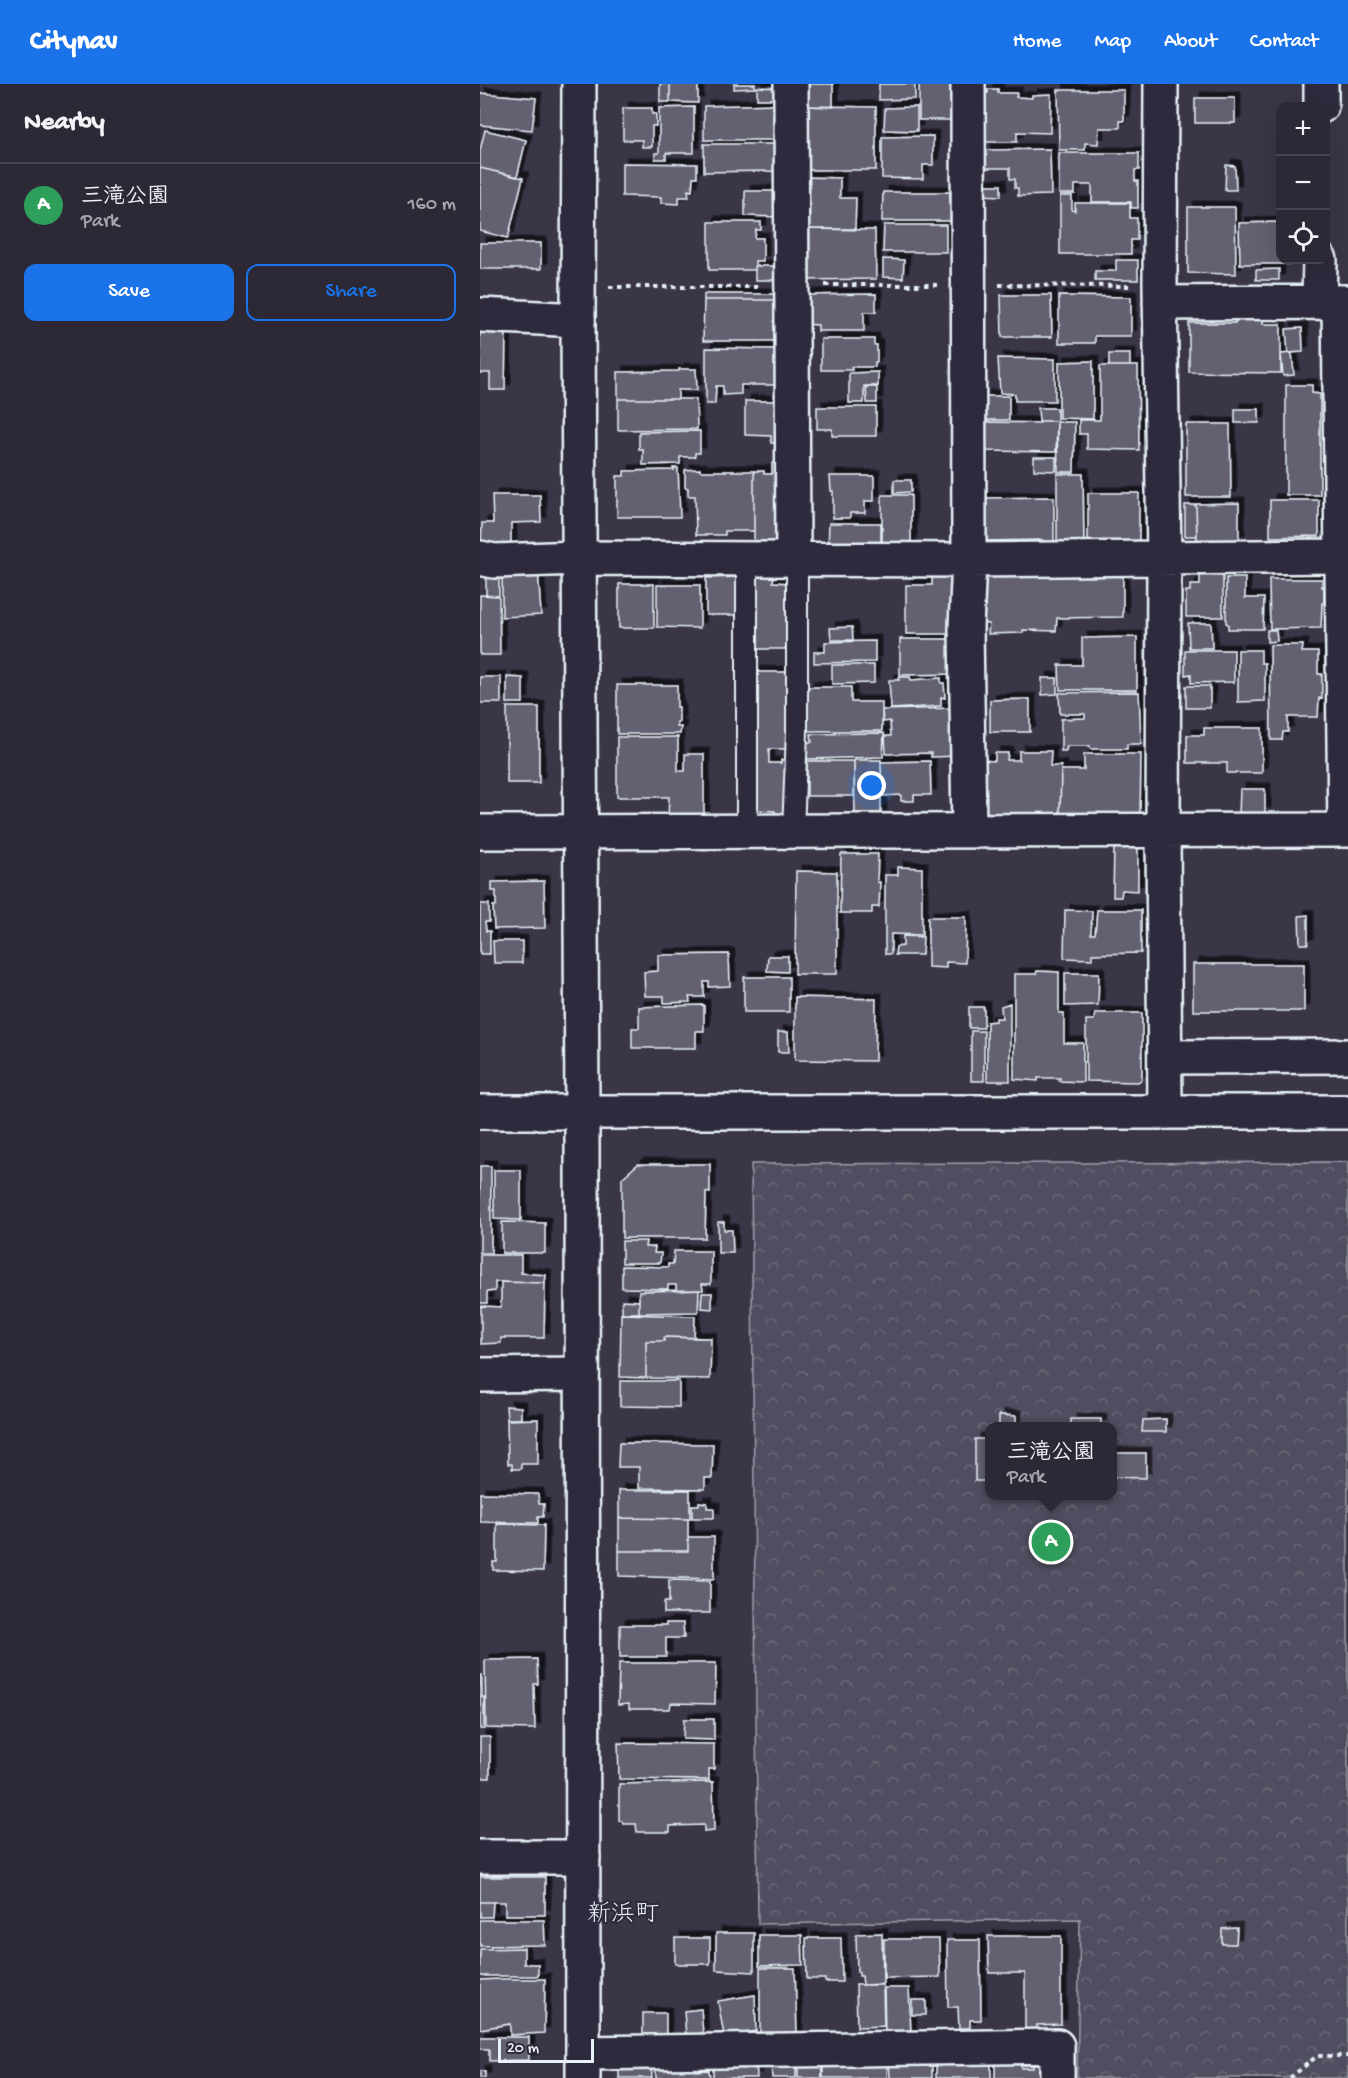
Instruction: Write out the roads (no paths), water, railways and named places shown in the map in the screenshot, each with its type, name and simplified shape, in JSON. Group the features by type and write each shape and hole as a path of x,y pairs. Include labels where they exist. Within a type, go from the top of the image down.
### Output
{"street":[{"path":"579,84 583,2066 1057,2046 1057,2078"},
{"path":"791,84 795,560"},
{"path":"968,84 969,560 966,627 969,831"},
{"path":"1161,84 1160,294 1164,559 1165,1112"},
{"path":"1321,84 1321,102"},
{"path":"480,831 1346,830 1346,646 1341,556 1344,472 1336,302 1322,264"},
{"path":"1160,294 1336,302"},
{"path":"480,315 578,320"},
{"path":"480,558 494,561 579,558 969,560 1341,556"},
{"path":"1165,1057 1348,1056"},
{"path":"480,1112 1348,1112"},
{"path":"480,1375 582,1374"},
{"path":"480,1857 583,1857"}],"lane":[{"path":"747,559 747,832"},
{"path":"793,832 797,731 795,560"}],"place":[{"name":"三滝公園","path":"1051,1542"}],"district":[{"name":"新浜町","path":"623,1912"}]}
